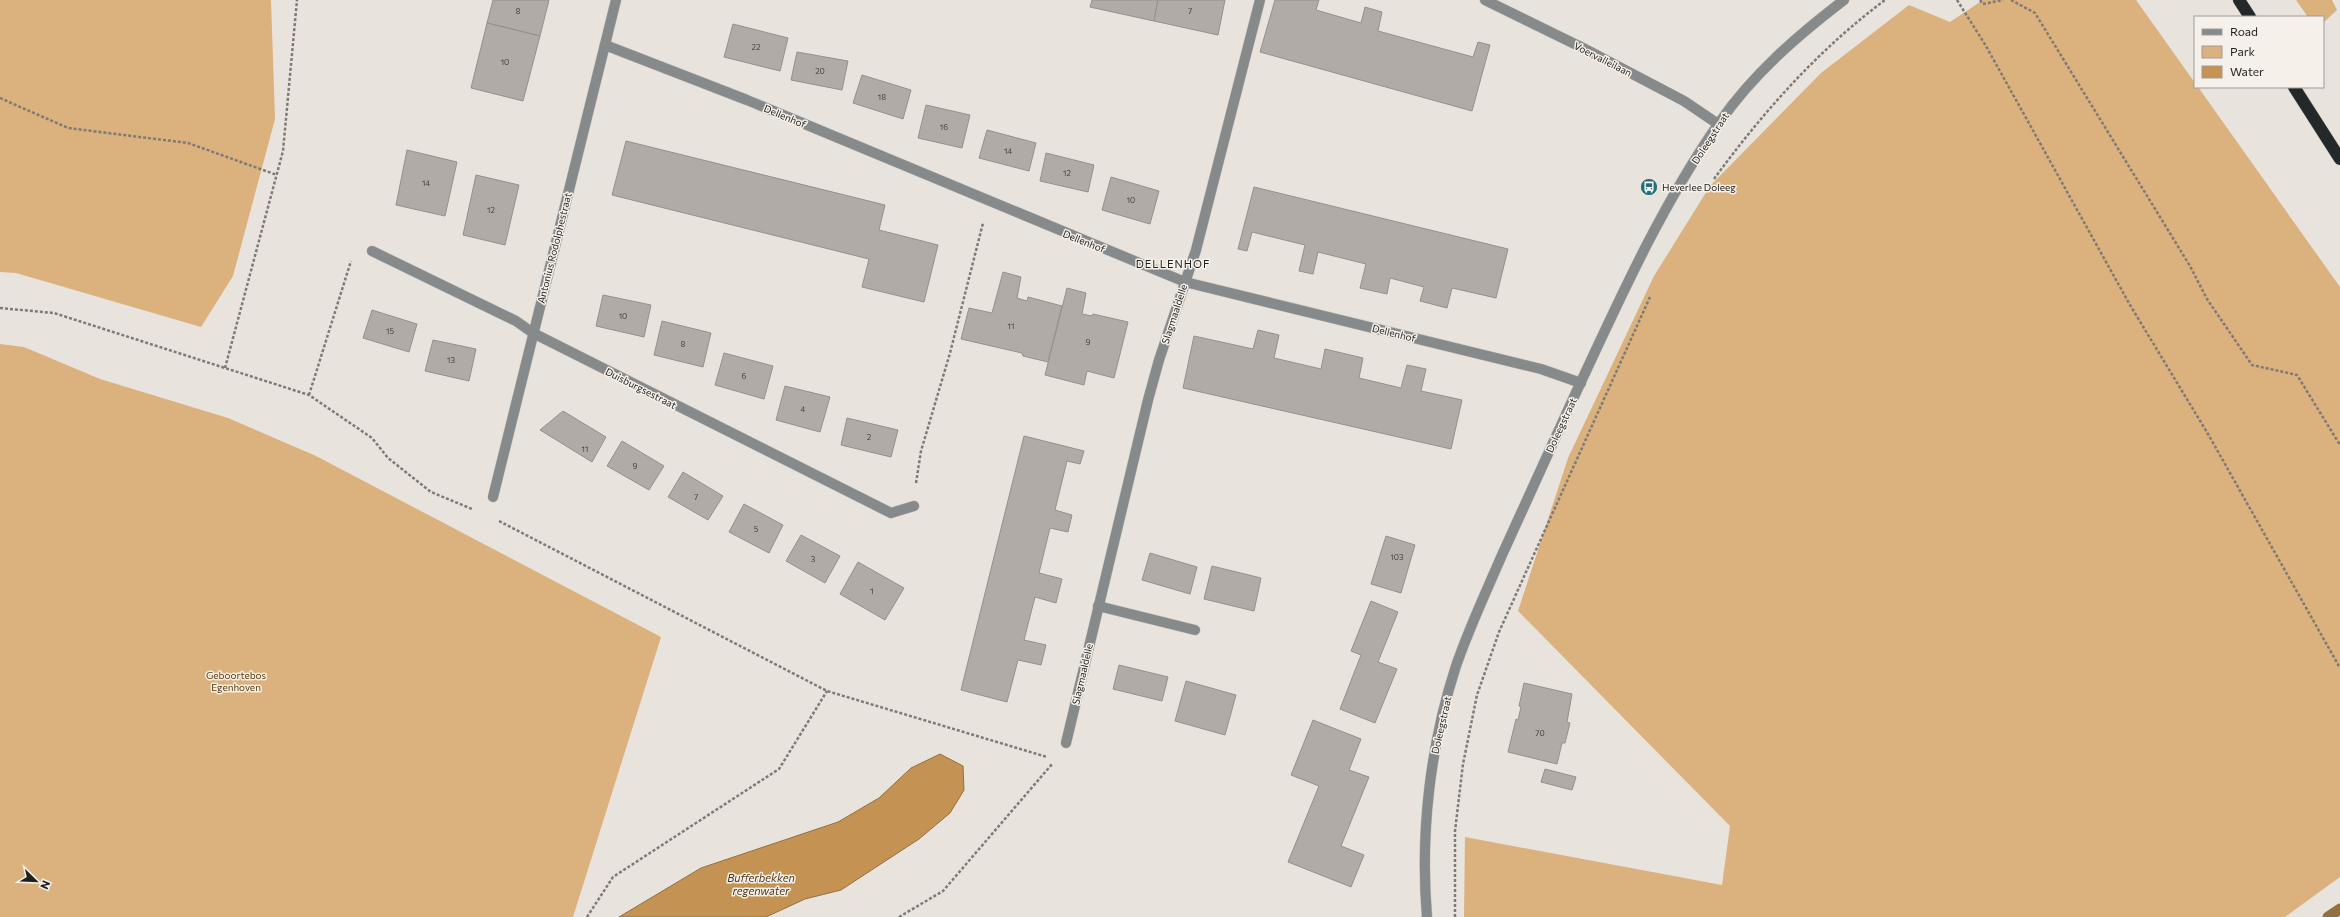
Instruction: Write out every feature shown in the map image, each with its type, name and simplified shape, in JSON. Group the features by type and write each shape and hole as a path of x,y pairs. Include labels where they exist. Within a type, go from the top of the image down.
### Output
{"highway":[{"path":"2239,0 2249,16"},
{"path":"2295,88 2340,159"}],"street":[{"name":"Antonius Rodolphestraat","path":"493,497 616,0"},
{"name":"Slagmaaldelle","path":"1066,743 1098,606 1156,373 1196,250 1260,0"},
{"name":"Voervalleilaan","path":"1485,0 1585,49 1684,101 1718,124"},
{"name":"Doleegstraat","path":"1427,917 1425,880 1428,799 1435,749 1445,703 1471,625 1581,382 1645,246 1718,124 1741,94 1778,54 1805,30 1844,0"},
{"name":"Dellenhof","path":"605,45 747,100 1185,282 1541,369 1581,382"},
{"name":"Duisburgsestraat","path":"372,251 516,321 533,333 890,513 914,506"},
{"path":"1098,606 1195,630"}],"path":[{"path":"225,368 283,151 297,0"},
{"path":"1710,183 1751,129 1794,80 1885,0"},
{"path":"1957,0 1986,46 2130,305 2208,434 2340,668"},
{"path":"1980,0 1983,4 2003,0"},
{"path":"2011,0 2035,13 2190,266 2207,299 2252,365 2297,375 2340,445"},
{"path":"0,98 68,128 188,143 277,175"},
{"path":"914,506 921,451 950,353 989,201"},
{"path":"309,395 356,244 372,251"},
{"path":"1455,917 1455,831 1463,764 1477,696 1500,632 1652,294"},
{"path":"0,308 54,313 309,395 372,438 388,458 431,492 476,510"},
{"path":"496,520 827,691 1056,760 943,891 899,917"},
{"path":"587,917 613,876 779,769 827,691"}],"green space":[{"path":"0,0 271,0 275,119 233,276 201,327 16,273 0,272"},
{"path":"1983,0 2136,0 2194,82 2194,88 2199,88 2340,287 2340,877 2285,917 1464,917 1465,837 1722,885 1730,826 1518,611 1568,458 1654,276 1710,186 1821,73 1909,5 1950,22"},
{"path":"2296,0 2332,0 2337,10 2324,22 2324,16 2307,16"},
{"name":"Geboortebos Egenhoven","path":"0,344 24,347 100,379 228,418 316,456 661,637 573,917 0,917"}],"water":[{"name":"Bufferbekken regenwater","path":"940,754 963,766 964,790 950,813 919,839 841,890 805,899 766,917 619,917 701,868 838,822 879,798 911,768"}],"building":[{"path":"493,0 549,0 540,36 487,23"},
{"path":"1092,0 1158,0 1154,21 1090,7"},
{"path":"1158,0 1225,0 1218,35 1154,21"},
{"path":"1275,0 1319,0 1316,10 1361,23 1365,7 1382,12 1378,31 1473,57 1478,42 1490,45 1472,111 1260,52"},
{"path":"487,23 540,36 523,101 471,88"},
{"path":"733,24 788,38 780,71 724,57"},
{"path":"797,52 848,61 842,90 791,80"},
{"path":"862,75 911,90 903,119 853,103"},
{"path":"926,105 970,115 962,148 918,138"},
{"path":"987,130 1036,143 1029,171 979,158"},
{"path":"626,141 885,205 879,230 938,245 924,302 862,287 869,259 612,195"},
{"path":"407,150 457,162 445,216 396,205"},
{"path":"1046,153 1094,165 1088,192 1040,181"},
{"path":"476,175 519,185 505,245 463,235"},
{"path":"1111,177 1159,191 1150,224 1102,210"},
{"path":"1254,187 1508,249 1496,298 1452,288 1447,308 1420,301 1424,287 1390,278 1387,294 1360,288 1366,264 1318,252 1313,274 1299,271 1305,245 1252,232 1247,251 1238,249"},
{"path":"1003,272 1021,277 1017,298 1027,301 1028,297 1062,306 1048,362 1023,356 1022,353 961,339 969,308 992,313"},
{"path":"1067,288 1086,293 1082,314 1092,316 1093,314 1128,322 1114,378 1087,371 1084,385 1045,375"},
{"path":"603,295 651,305 644,337 596,326"},
{"path":"372,310 417,324 409,352 363,338"},
{"path":"662,321 711,333 703,367 654,355"},
{"path":"1258,330 1279,335 1274,358 1321,369 1325,349 1363,358 1359,378 1401,388 1407,365 1426,369 1421,391 1462,400 1451,449 1183,388 1194,336 1253,349"},
{"path":"433,340 476,349 469,381 425,371"},
{"path":"724,353 773,366 764,399 715,385"},
{"path":"785,386 830,397 820,432 776,420"},
{"path":"563,411 606,437 592,462 540,430"},
{"path":"847,418 898,430 891,457 841,445"},
{"path":"1024,436 1084,451 1080,464 1067,461 1055,510 1072,515 1068,532 1050,528 1039,573 1062,579 1056,603 1035,597 1024,640 1046,645 1041,665 1018,660 1007,702 961,690"},
{"path":"622,441 664,466 649,490 607,466"},
{"path":"683,472 723,496 708,520 668,497"},
{"path":"744,504 783,525 769,553 729,532"},
{"path":"801,535 840,556 825,583 786,561"},
{"path":"1386,536 1415,545 1401,593 1371,584"},
{"path":"1150,553 1197,567 1190,594 1142,580"},
{"path":"858,562 904,588 885,620 840,594"},
{"path":"1212,566 1261,578 1254,611 1204,599"},
{"path":"1371,601 1398,612 1378,662 1397,669 1375,723 1340,709 1361,655 1351,651"},
{"path":"1119,665 1168,677 1162,701 1113,689"},
{"path":"1186,681 1236,695 1225,735 1175,721"},
{"path":"1524,683 1572,694 1567,722 1570,723 1565,743 1562,743 1557,764 1508,752 1516,719 1518,720 1521,707 1519,706"},
{"path":"1313,720 1361,739 1349,770 1369,777 1341,846 1364,855 1351,887 1288,862 1319,786 1291,775"},
{"path":"1545,769 1576,777 1572,790 1541,782"}],"waterway":[{"path":"2328,917 2340,909"}],"place":[{"name":"Heverlee Doleeg","path":"1649,187"}],"district":[{"name":"DELLENHOF","path":"1173,263"}]}
